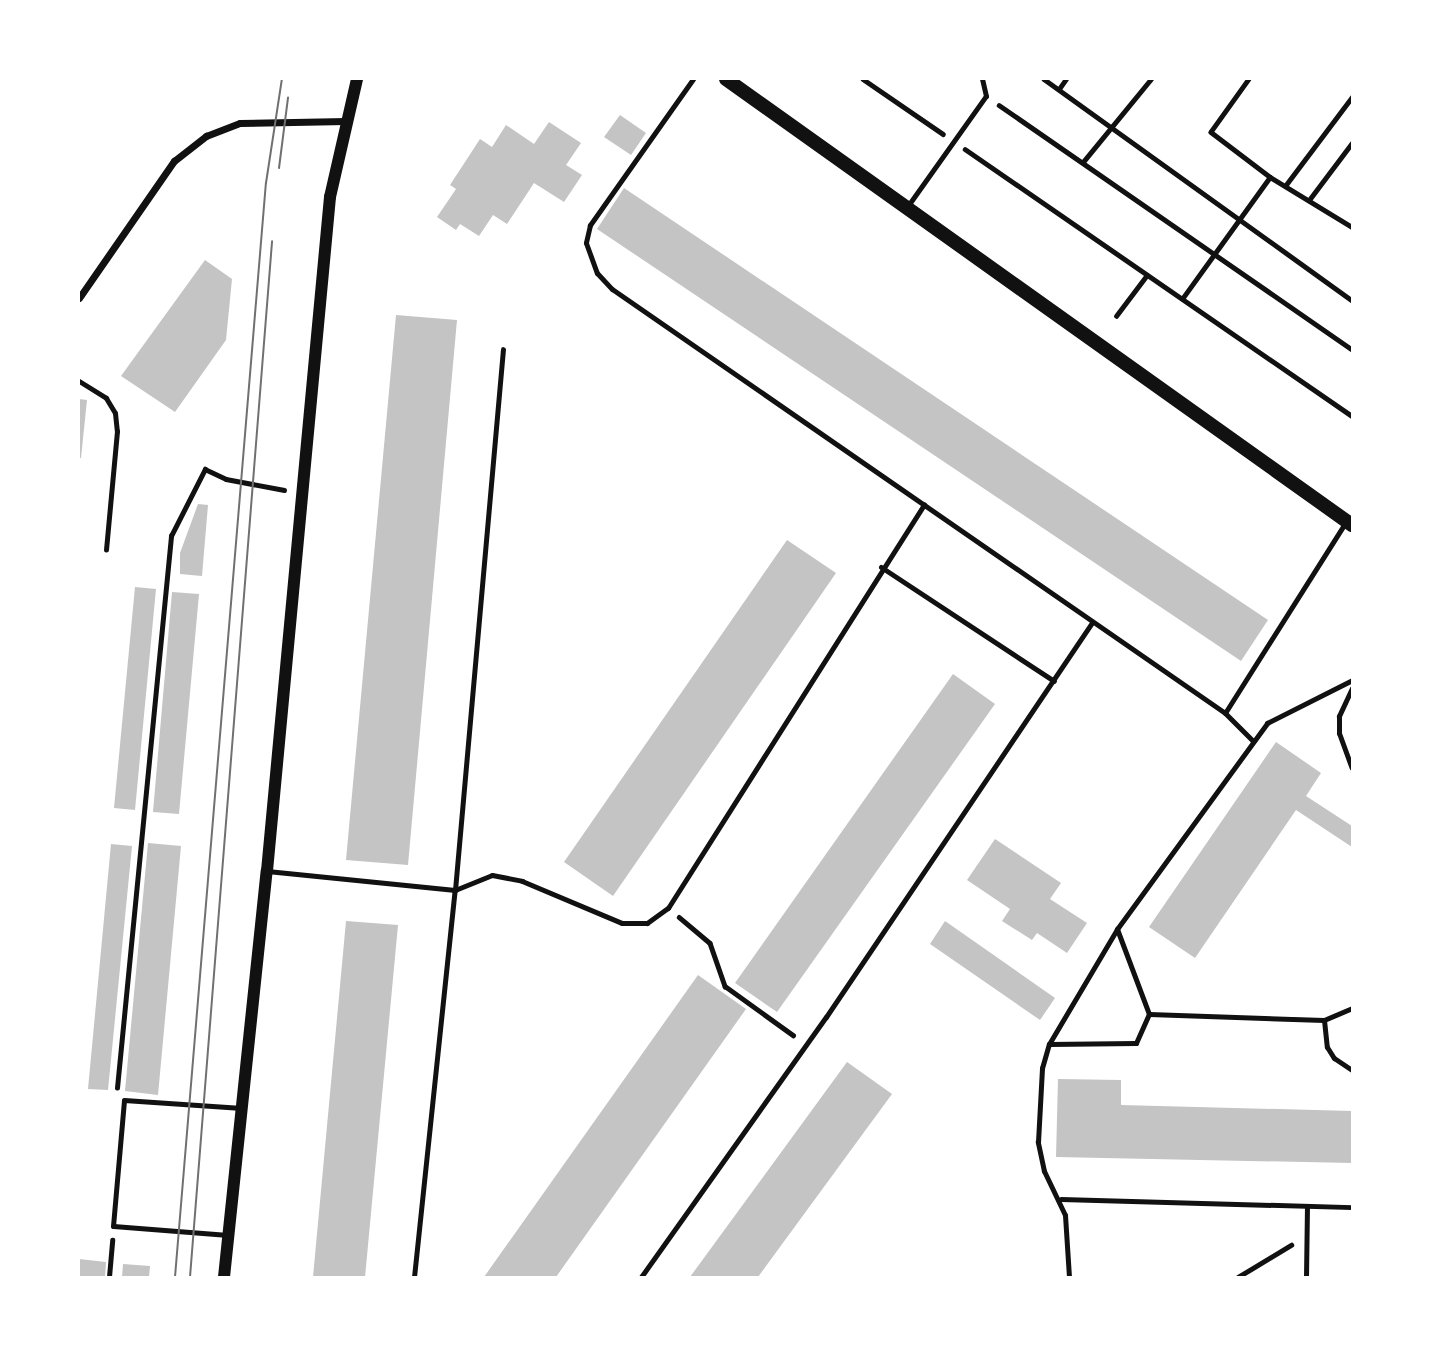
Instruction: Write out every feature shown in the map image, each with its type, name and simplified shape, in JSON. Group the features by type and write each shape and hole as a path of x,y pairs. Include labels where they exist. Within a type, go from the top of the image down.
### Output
{"main road":[{"path":"726,79 1349,523"}],"street":[{"path":"224,1277 267,871 330,197 357,79"},
{"path":"79,298 174,161 206,135 240,123 346,121"}],"lane":[{"path":"693,79 590,225 586,243 588,259 612,289 1225,713 1253,741"},
{"path":"906,208 986,96 982,79"},
{"path":"414,1277 455,890 503,349"},
{"path":"79,381 106,398 115,413 117,431 106,549"},
{"path":"267,871 455,890 492,875 522,881 622,923 647,923 668,908 881,567 924,504"},
{"path":"1225,713 1349,523"},
{"path":"881,567 1054,681"},
{"path":"640,1277 807,1044 1092,623"},
{"path":"1069,1277 1060,1199 1044,1171 1038,1142 1041,1068 1049,1044 1117,929 1253,741 1281,712 1352,680"},
{"path":"1352,688 1339,716 1339,733 1352,768"},
{"path":"1049,1044 1136,1042 1149,1014 1117,929"},
{"path":"1149,1014 1324,1020 1352,1008"},
{"path":"1324,1020 1327,1047 1334,1058 1352,1070"},
{"path":"228,1235 113,1226 124,1100 242,1108"},
{"path":"1060,1199 1352,1207"},
{"path":"1306,1277 1307,1207"}],"path":[{"path":"1044,79 1352,300"},
{"path":"1059,89 1066,79"},
{"path":"1083,162 1151,79"},
{"path":"1249,79 1210,132 1270,177 1352,227"},
{"path":"866,80 1352,416"},
{"path":"986,96 1216,252 1352,349"},
{"path":"1286,186 1352,97"},
{"path":"1309,200 1352,143"},
{"path":"1182,299 1270,177"},
{"path":"1116,316 1147,275"},
{"path":"124,1100 117,1092 171,536 205,469 226,480 302,494"},
{"path":"668,908 710,943 725,986 807,1044"},
{"path":"109,1277 113,1226"},
{"path":"1238,1277 1306,1236"}],"building":[{"path":"620,115 646,133 631,155 604,137"},
{"path":"549,122 581,143 566,165 582,175 564,202 534,183 507,224 493,215 479,236 460,224 456,230 437,217 456,189 450,185 480,139 492,147 506,125 534,144"},
{"path":"624,188 1268,620 1241,661 597,229"},
{"path":"205,260 232,279 226,340 175,412 121,376"},
{"path":"396,315 457,320 408,865 346,860"},
{"path":"79,399 87,400 81,458 79,458"},
{"path":"198,504 208,505 202,576 180,574 180,553"},
{"path":"787,540 836,573 613,896 564,862"},
{"path":"135,587 156,589 135,810 114,808"},
{"path":"172,592 199,594 179,814 153,812"},
{"path":"953,674 995,704 777,1012 735,983"},
{"path":"1276,742 1321,773 1306,796 1352,826 1352,847 1296,810 1195,958 1149,927"},
{"path":"995,839 1061,883 1050,899 1087,923 1067,953 1037,933 1032,940 1002,921 1010,909 967,880"},
{"path":"148,843 181,846 158,1095 125,1091"},
{"path":"111,844 132,846 108,1090 88,1089"},
{"path":"346,921 398,925 365,1277 313,1277"},
{"path":"945,921 1055,998 1040,1020 930,944"},
{"path":"698,975 746,1009 556,1277 484,1277"},
{"path":"847,1062 892,1094 758,1277 690,1277"},
{"path":"1058,1079 1121,1080 1121,1105 1352,1111 1352,1163 1056,1157"},
{"path":"79,1259 106,1262 105,1277 79,1277"},
{"path":"123,1264 150,1266 149,1277 122,1277"}],"tram line":[{"path":"175,1277 266,183 282,79"},
{"path":"279,168 288,98"},
{"path":"190,1277 272,241"}]}
